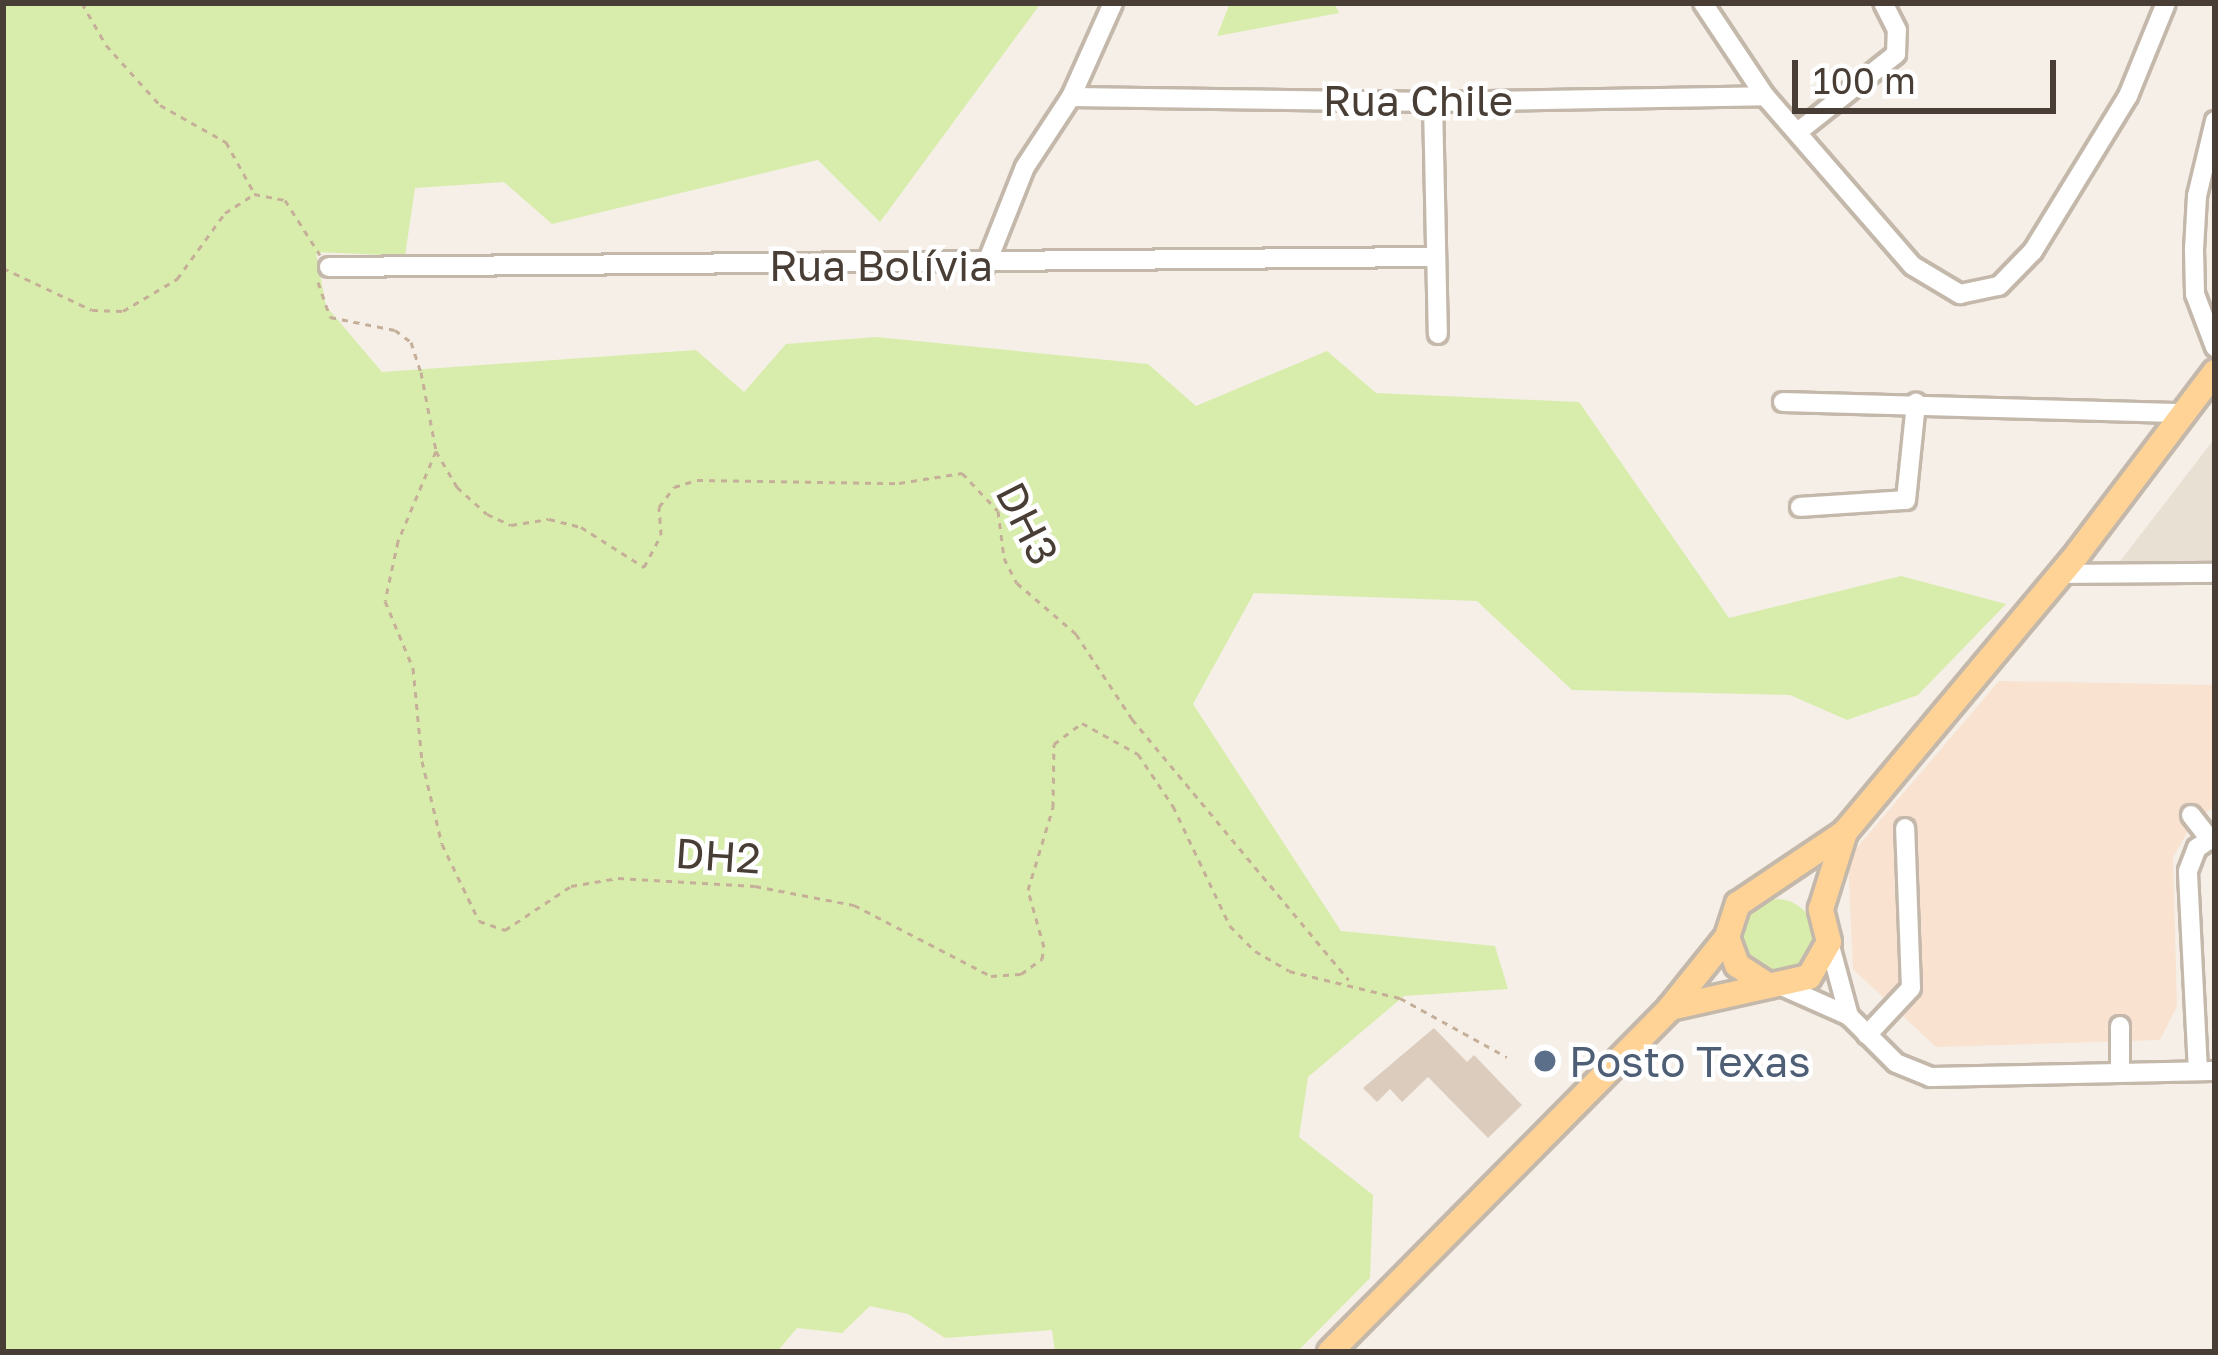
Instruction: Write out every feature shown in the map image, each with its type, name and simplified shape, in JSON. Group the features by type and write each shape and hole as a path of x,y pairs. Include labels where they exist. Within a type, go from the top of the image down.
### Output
{"main road":[{"path":"1330,1352 1670,1008 1727,937 1738,904 1845,832 2061,574 2215,372"},
{"path":"1670,1008 1809,976 1828,942 1821,909 1845,832"},
{"path":"1770,885 1793,887 1821,909"},
{"path":"1727,937 1737,965 1777,986"}],"street":[{"path":"986,265 1025,167 1071,97 1113,3"},
{"path":"1703,3 1765,96 1924,276 1960,294 1983,292 2015,274 2050,225 2128,96 2166,3"},
{"path":"1799,131 1896,54 1897,30 1883,3"},
{"name":"Rua Chile","path":"1071,97 1433,103 1765,96"},
{"path":"1433,103 1432,257 1438,334"},
{"path":"2215,122 2197,196 2194,249 2194,294 2215,347"},
{"name":"Rua Bolívia","path":"328,267 986,265 1432,257"},
{"path":"1783,402 2184,412"},
{"path":"1800,507 1906,500 1916,403"},
{"path":"2061,574 2215,573"},
{"path":"1777,986 1849,1016 1896,1064 1930,1077 2206,1071 2188,871 2212,837 2191,815"},
{"path":"1867,1035 1911,988 1905,827"},
{"path":"1828,942 1849,1016"},
{"path":"2120,1026 2120,1071"}],"path":[{"path":"82,3 106,45 160,105 226,142 254,194"},
{"path":"3,268 92,310 123,311 177,279 225,213 254,194 285,200 328,267 318,282 330,317 376,323 411,342 436,451"},
{"name":"DH2","path":"436,451 398,542 385,601 412,668 422,761 442,844 479,921 492,929 505,930 571,886 618,878 755,886 854,905 991,976 1033,970 1044,946 1028,890 1053,807 1054,744 1082,723 1138,754 1173,806 1229,926 1255,951 1289,971 1350,982"},
{"name":"DH3","path":"436,451 458,488 487,514 511,525 550,519 580,526 644,567 661,535 659,507 674,487 697,480 899,483 962,473 998,511 1004,558 1017,583 1076,634 1132,719 1350,982"},
{"path":"1350,982 1440,1016 1507,1057"}],"shaded area":[{"path":"2215,438 2215,568 2114,569"},
{"path":"1999,681 2215,685 2215,807 2195,819 2173,857 2177,1006 2160,1040 1936,1047 1853,969 1848,858"}],"green space":[{"path":"3,3 1041,3 880,222 818,160 552,224 504,182 415,188 405,256 316,252 326,306 382,372 696,350 744,392 786,344 876,337 1148,364 1196,406 1327,351 1376,393 1579,402 1729,618 1901,576 2006,604 1918,695 1847,720 1790,695 1572,690 1477,601 1254,593 1193,704 1341,931 1495,946 1508,989 1404,996 1308,1077 1299,1137 1373,1195 1370,1278 1297,1352 1055,1352 1052,1330 945,1338 908,1314 870,1306 842,1333 797,1328 777,1352 3,1352"},
{"path":"1230,3 1334,3 1339,13 1217,36"},
{"path":"1777,899 1803,910 1814,936 1803,962 1777,973 1751,962 1740,936 1751,910"}],"building":[{"path":"1434,1028 1467,1062 1474,1055 1522,1105 1488,1138 1428,1077 1402,1102 1390,1089 1377,1102 1363,1088"}],"place":[{"name":"Posto Texas","path":"1545,1061"}]}
